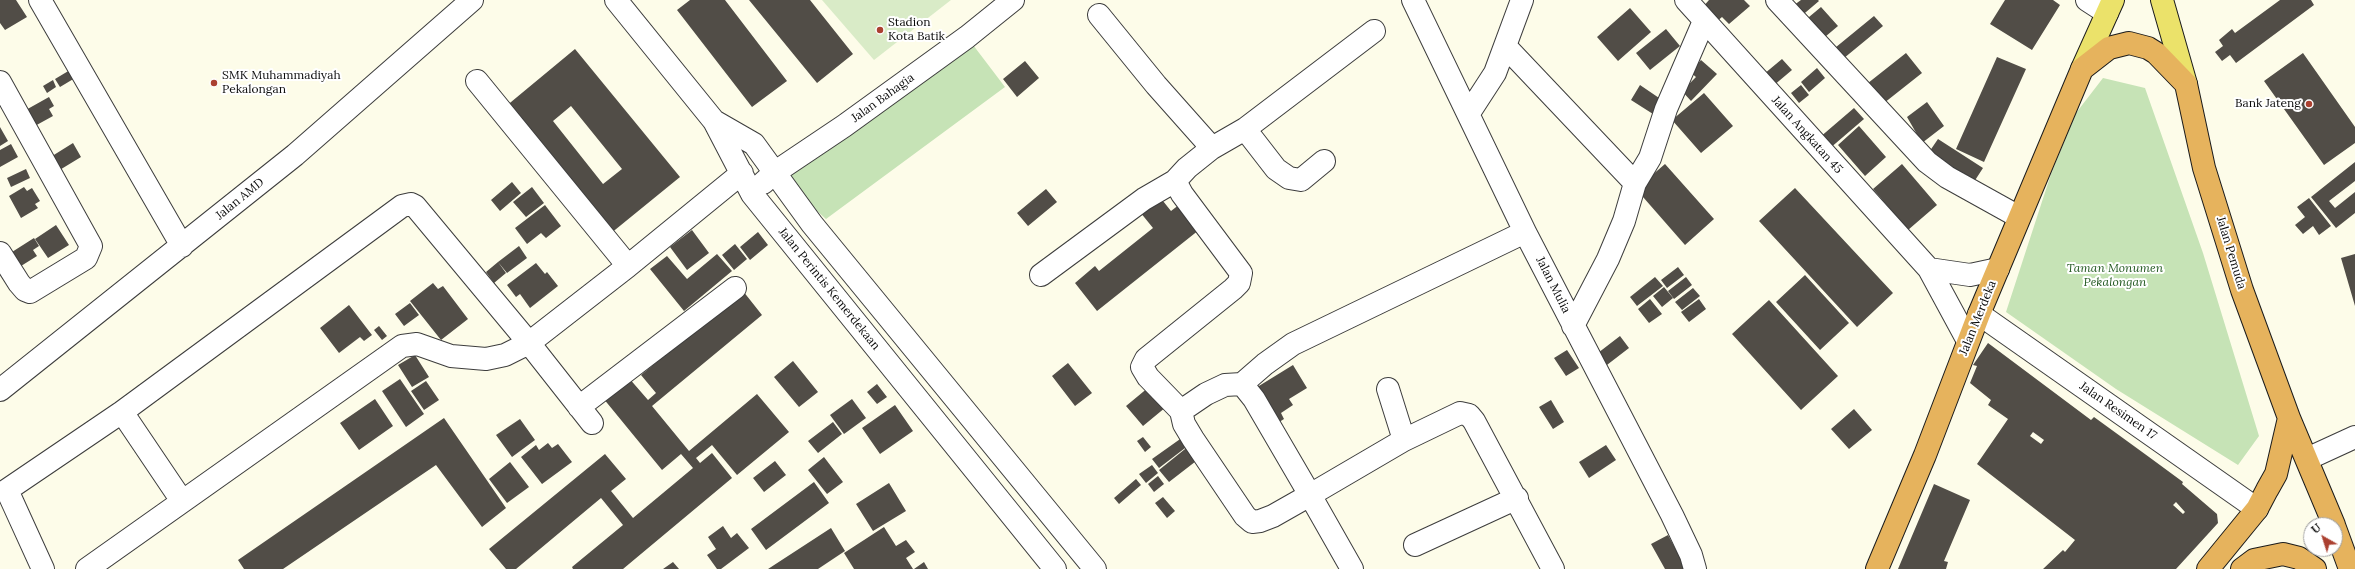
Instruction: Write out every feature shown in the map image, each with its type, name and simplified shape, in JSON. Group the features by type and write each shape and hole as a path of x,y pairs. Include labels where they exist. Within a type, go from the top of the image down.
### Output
{"highway":[{"path":"2082,69 2110,48 2129,44 2148,48 2156,53 2186,84"},
{"name":"Jalan Merdeka","path":"1877,569 1925,455 1979,314 2082,69"},
{"name":"Jalan Pemuda","path":"2186,84 2204,168 2242,290 2289,418 2331,517"},
{"path":"2208,569 2257,509 2276,474 2289,418"},
{"path":"2343,550 2350,569"},
{"path":"2242,569 2254,560 2283,554 2299,558 2315,569"}],"main road":[{"path":"2162,0 2186,84"},
{"path":"2082,69 2110,6"}],"street":[{"path":"40,0 182,246"},
{"name":"Jalan AMD","path":"0,390 295,155 472,0"},
{"name":"Jalan Perintis Kemerdekaan","path":"616,0 714,121 742,172 752,194 1055,569"},
{"name":"Jalan Bahagia","path":"752,194 774,173 844,126 967,37 1013,0"},
{"name":"Jalan Mulia","path":"1413,0 1469,113 1525,232 1672,515 1691,555 1695,569"},
{"path":"1469,113 1495,73 1506,47 1522,0"},
{"name":"Jalan Angkatan 45","path":"1686,0 1929,269 1968,341"},
{"path":"1777,0 1927,162 1946,177 2019,217"},
{"path":"2087,0 2110,6"},
{"path":"1099,15 1156,85 1212,148"},
{"path":"1573,326 1608,259 1624,221 1635,183 1650,158 1666,109 1704,21"},
{"path":"1041,275 1144,199 1175,181 1187,168 1212,148 1245,129 1374,31"},
{"path":"1506,47 1635,183"},
{"path":"477,81 628,266"},
{"path":"0,82 91,246 86,258 30,292 25,290 19,284 0,253"},
{"path":"714,121 754,144 812,224 1095,569"},
{"path":"1245,129 1276,169 1289,178 1301,180 1324,160"},
{"path":"87,569 402,346 417,344 451,356 486,359 505,355 529,343 628,266 742,172"},
{"path":"1175,181 1182,194 1242,273 1239,283 1233,289 1146,359 1142,367 1148,377 1181,411 1184,424 1193,439 1245,516 1252,522 1260,521 1273,516 1404,440 1460,413 1469,415 1474,421 1517,498 1553,569"},
{"path":"43,569 7,490 122,412 397,208 411,204 415,206 529,343 586,415 735,288"},
{"path":"1181,411 1206,394 1225,385 1242,384 1265,364 1293,344 1525,232"},
{"path":"1929,269 1970,275 1998,269"},
{"name":"Jalan Resimen 17","path":"1979,314 2257,509"},
{"path":"1242,384 1254,399 1352,569"},
{"path":"1388,390 1404,440"},
{"path":"122,412 182,501"},
{"path":"2307,459 2355,437"},
{"path":"1415,544 1517,498"}],"green space":[{"name":"Stadion Kota Batik","path":"822,0 951,0 874,60"},
{"path":"967,37 1005,87 826,219 774,173"},
{"name":"Taman Monumen Pekalongan","path":"2103,78 2145,88 2203,253 2259,436 2238,465 2116,389 2006,312 2051,174 2076,113"}],"building":[{"path":"0,0 16,0 27,17 5,30 0,23"},
{"path":"690,0 725,0 787,81 752,107 677,10"},
{"path":"749,0 810,0 853,54 817,83"},
{"path":"1709,0 1744,0 1750,6 1729,24 1722,17 1715,23 1702,8"},
{"path":"1801,0 1819,1 1799,18 1790,8"},
{"path":"2005,0 2053,0 2060,5 2032,50 1990,24"},
{"path":"2280,0 2311,0 2314,5 2236,63 2230,55 2222,61 2215,52 2223,46 2219,40 2232,29 2235,33"},
{"path":"1821,7 1838,26 1819,42 1803,22"},
{"path":"1630,8 1651,32 1618,61 1597,37"},
{"path":"1874,16 1883,26 1838,63 1830,52"},
{"path":"1666,29 1680,46 1650,70 1636,53"},
{"path":"575,49 680,177 610,234 505,107","holes":["571,106 622,169 603,184 553,121"]},
{"path":"1906,53 1922,73 1879,107 1863,87"},
{"name":"Bank Jateng","path":"2303,53 2355,127 2355,143 2324,165 2264,81"},
{"path":"1997,57 2026,69 1984,162 1956,149"},
{"path":"1782,59 1792,70 1773,86 1764,74"},
{"path":"1701,60 1717,74 1691,101 1682,91 1696,77 1690,72"},
{"path":"1025,61 1039,78 1017,97 1003,79"},
{"path":"1817,68 1825,78 1809,92 1801,82"},
{"path":"70,70 75,78 60,87 55,79"},
{"path":"53,80 56,87 47,93 43,86"},
{"path":"1640,85 1662,100 1653,114 1631,100"},
{"path":"1801,85 1809,95 1799,103 1791,93"},
{"path":"1704,93 1733,126 1701,153 1672,120"},
{"path":"49,97 54,106 49,109 53,116 33,127 24,111"},
{"path":"1927,102 1944,126 1922,143 1907,117"},
{"path":"1854,108 1864,119 1829,149 1819,138"},
{"path":"1859,126 1886,157 1865,176 1838,145"},
{"path":"0,127 8,141 0,146"},
{"path":"1938,139 1983,168 1970,188 1925,158"},
{"path":"73,143 81,157 58,171 49,158"},
{"path":"11,144 18,157 0,167 0,150"},
{"path":"2355,162 2355,181 2329,201 2335,208 2355,192 2355,213 2336,228 2311,197"},
{"path":"1665,164 1714,219 1685,245 1636,189"},
{"path":"1902,164 1937,205 1908,230 1873,189"},
{"path":"26,169 30,178 11,187 7,178"},
{"path":"512,182 521,193 500,211 491,200"},
{"path":"24,187 27,191 32,188 40,201 35,204 38,208 21,218 9,196"},
{"path":"532,187 544,203 526,217 513,202"},
{"path":"1795,188 1893,293 1857,327 1759,221"},
{"path":"1046,189 1057,202 1028,226 1017,213"},
{"path":"1159,196 1171,211 1184,201 1204,226 1097,311 1075,283 1095,266 1099,271 1153,228 1140,212"},
{"path":"2309,198 2331,226 2319,235 2313,226 2303,234 2295,225 2305,217 2297,207"},
{"path":"545,205 561,226 546,238 541,233 527,244 515,228"},
{"path":"56,225 69,245 48,258 35,239"},
{"path":"692,230 709,253 687,270 670,247"},
{"path":"758,232 768,245 750,260 740,247"},
{"path":"34,238 39,246 33,250 37,256 21,266 12,252"},
{"path":"735,244 747,259 734,270 722,255"},
{"path":"519,246 527,258 507,273 498,262"},
{"path":"717,254 732,271 684,311 650,269 667,256 687,279"},
{"path":"2355,254 2355,306 2341,258"},
{"path":"498,262 506,273 494,283 486,272"},
{"path":"536,263 545,274 547,272 558,286 530,308 520,294 516,297 507,285"},
{"path":"1678,267 1684,275 1667,288 1661,280"},
{"path":"1805,275 1849,323 1820,350 1776,302"},
{"path":"1655,277 1663,286 1637,306 1630,297"},
{"path":"1686,277 1692,285 1674,299 1668,291"},
{"path":"433,283 438,289 443,286 468,319 441,340 410,301"},
{"path":"1664,287 1673,298 1662,307 1653,296"},
{"path":"1693,288 1700,296 1682,310 1675,302"},
{"path":"743,291 762,315 652,406 689,451 757,394 789,432 737,475 712,445 696,458 700,463 712,453 732,478 623,569 573,569 572,567 623,525 601,498 516,569 506,569 489,549 605,454 626,479 611,491 633,518 693,468 681,454 662,470 603,398 628,377 648,400 656,393 641,375"},
{"path":"1650,299 1662,314 1649,323 1638,309"},
{"path":"1699,299 1706,309 1689,322 1681,312"},
{"path":"1769,300 1838,376 1801,410 1732,334"},
{"path":"410,303 419,315 404,326 395,314"},
{"path":"349,305 372,335 364,341 360,337 339,353 320,328"},
{"path":"379,326 387,336 382,340 374,330"},
{"path":"1620,336 1629,348 1603,368 1594,356"},
{"path":"1988,343 2091,420 2094,417 2183,482 2182,484 2217,514 2218,523 2176,569 2043,569 2063,550 2065,552 2075,540 1977,464 2008,419 1988,405 1991,400 1970,383 1977,366 1973,365","holes":["2033,432 2044,440 2041,444 2030,436","2176,502 2185,512 2183,514 2173,505"]},
{"path":"1567,350 1579,368 1566,376 1554,358"},
{"path":"415,355 429,377 412,387 398,365"},
{"path":"793,361 818,392 799,407 774,377"},
{"path":"1068,363 1092,393 1075,406 1052,376"},
{"path":"1293,365 1307,388 1289,399 1293,405 1281,413 1284,419 1276,424 1254,389"},
{"path":"400,379 424,414 406,427 382,391"},
{"path":"426,381 439,400 424,410 411,391"},
{"path":"877,384 887,397 877,404 867,392"},
{"path":"1149,387 1166,407 1143,426 1126,406"},
{"path":"375,399 393,426 359,450 340,423"},
{"path":"852,399 866,418 844,434 830,415"},
{"path":"1551,400 1564,422 1553,429 1539,407"},
{"path":"895,405 913,431 880,454 862,428"},
{"path":"1854,409 1872,430 1849,449 1831,429"},
{"path":"444,418 506,508 482,527 436,465 283,569 244,569 238,560"},
{"path":"520,419 535,440 512,457 496,435"},
{"path":"833,422 842,434 818,453 808,441"},
{"path":"1143,437 1151,447 1145,452 1137,441"},
{"path":"1183,437 1189,445 1159,468 1152,459"},
{"path":"548,443 552,448 558,444 572,462 542,484 521,457 536,445 539,450"},
{"path":"1190,445 1200,458 1169,482 1159,470"},
{"path":"1606,445 1616,460 1589,478 1579,462"},
{"path":"824,457 843,482 827,494 808,470"},
{"path":"775,461 786,475 764,492 753,478"},
{"path":"510,462 529,487 507,503 489,479"},
{"path":"1152,465 1158,473 1146,483 1139,474"},
{"path":"1158,476 1164,484 1154,492 1148,484"},
{"path":"1136,479 1141,485 1119,504 1114,498"},
{"path":"814,482 829,503 766,550 751,529"},
{"path":"889,483 906,511 873,531 856,504"},
{"path":"1934,484 1970,500 1944,561 1948,562 1946,569 1898,569"},
{"path":"1163,497 1175,511 1167,518 1155,503"},
{"path":"723,526 731,538 737,533 749,548 721,569 717,569 707,555 716,549 708,537"},
{"path":"884,527 896,546 906,540 915,552 906,558 913,569 854,569 844,553"},
{"path":"831,528 845,551 818,569 768,569"},
{"path":"1668,535 1686,569 1665,569 1651,544"},
{"path":"673,562 679,569 663,569"},
{"path":"924,562 928,569 914,569"}],"place":[{"name":"Stadion Kota Batik","path":"880,30"},
{"name":"SMK Muhammadiyah Pekalongan","path":"214,83"},
{"name":"Bank Jateng","path":"2309,104"}]}
